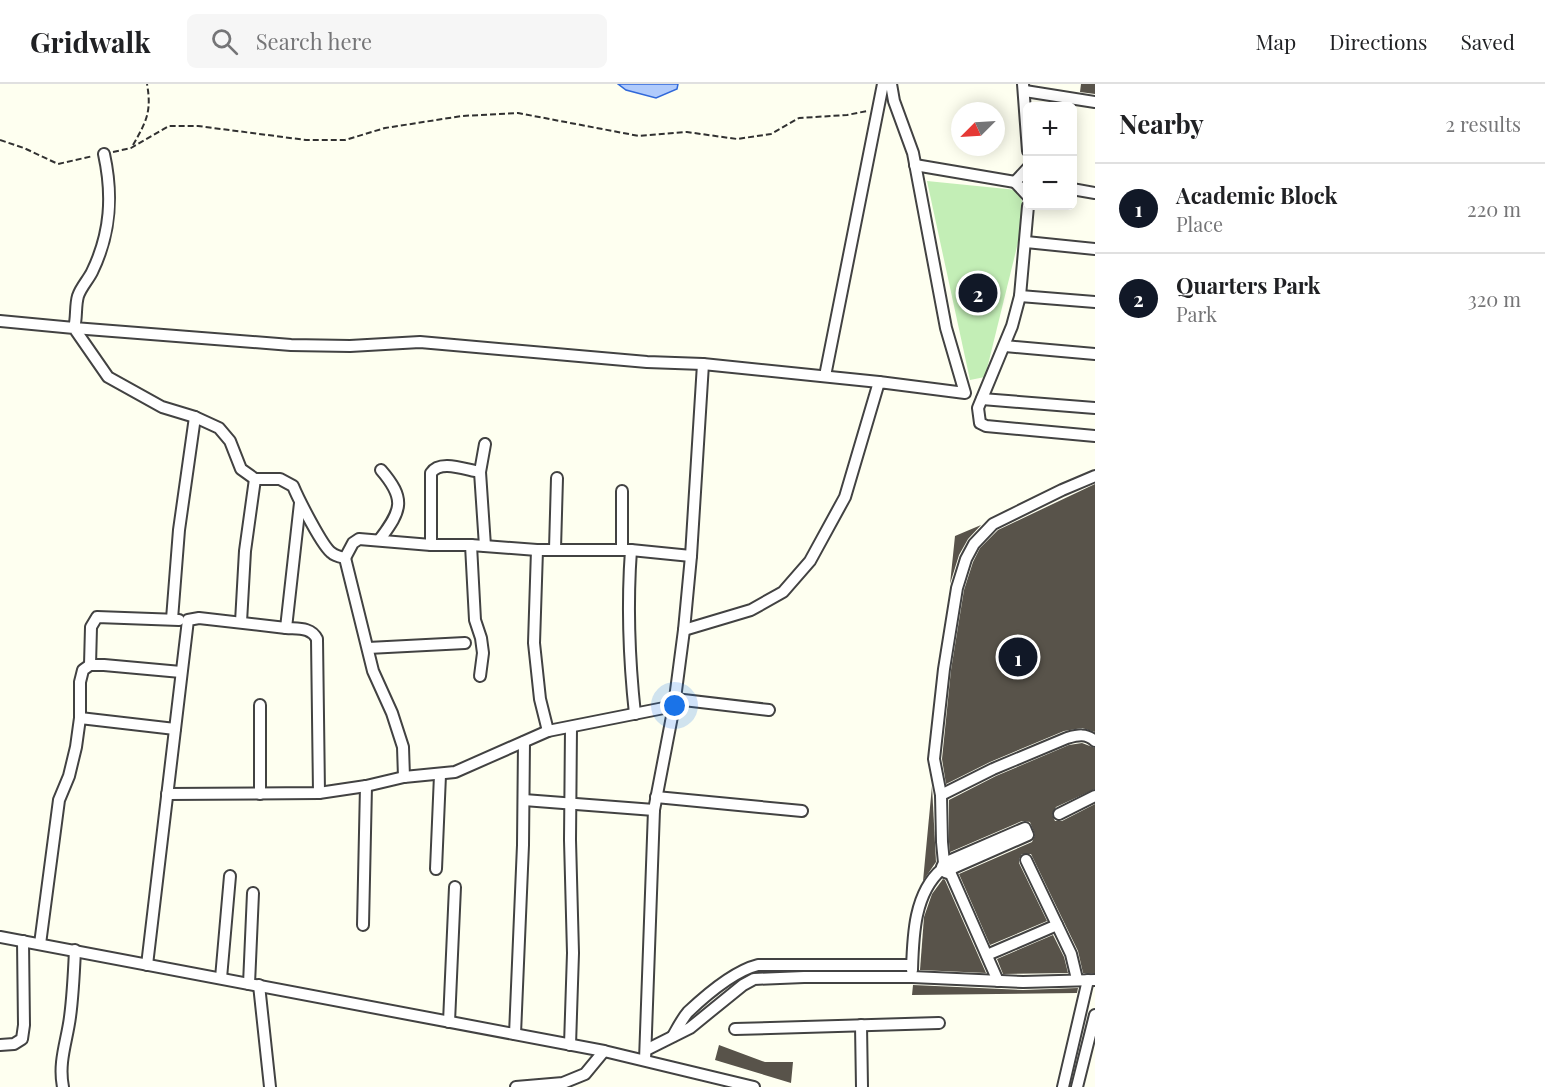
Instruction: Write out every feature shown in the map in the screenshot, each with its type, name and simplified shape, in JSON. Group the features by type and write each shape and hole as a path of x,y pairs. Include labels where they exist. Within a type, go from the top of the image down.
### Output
{"street":[{"path":"825,376 883,84"},
{"path":"891,84 894,101 913,153 946,328 964,393"},
{"path":"1024,88 1095,102"},
{"path":"104,154 110,178 110,216 92,273 78,297 74,328 108,377 162,407 195,417 219,428 230,441 241,469 255,479 280,479 293,486 324,545 332,554 345,558"},
{"path":"915,165 1016,182 1023,190"},
{"path":"1016,182 1023,174"},
{"path":"1077,190 1095,193"},
{"path":"1028,210 1020,296 1005,346 978,408 980,423 986,426 1095,436"},
{"path":"1026,242 1095,249"},
{"path":"1020,296 1095,302"},
{"path":"0,321 291,345 350,346 420,342 647,362 703,364 1095,408"},
{"path":"1005,346 1095,354"},
{"path":"646,1055 654,810 674,702 684,630 703,364"},
{"path":"684,630 759,606 783,592 810,561 845,497 879,382"},
{"path":"172,619 179,530 195,417"},
{"path":"485,444 480,472 485,546"},
{"path":"431,545 431,473 441,465 480,472"},
{"path":"380,539 395,519 398,500 395,486 381,470"},
{"path":"555,549 557,478"},
{"path":"241,622 245,551 255,479"},
{"path":"998,981 947,867 942,842 941,795 934,759 944,669 957,588 966,559 974,544 993,524 1093,480"},
{"path":"622,491 635,714"},
{"path":"286,628 300,502"},
{"path":"404,777 403,747 392,714 373,671 345,558 353,543 360,539 380,539 431,545 471,545 537,550 627,550 691,556"},
{"path":"471,545 476,620 483,654 480,676"},
{"path":"537,550 534,643 540,699 548,731"},
{"path":"90,665 91,627 97,617 188,620 199,618 309,630 316,635 317,639 319,793"},
{"path":"147,965 188,620"},
{"path":"368,648 465,643"},
{"path":"40,944 57,810 69,776 80,718 80,682 83,670 90,665 181,672"},
{"path":"167,794 319,793 366,786 404,777 440,775 455,772 548,731 635,714 674,702 768,710"},
{"path":"260,705 260,794"},
{"path":"80,718 175,729"},
{"path":"570,1045 573,953 570,840 571,728"},
{"path":"941,795 993,769 1067,738 1088,735 1095,741"},
{"path":"514,1034 524,800 524,742"},
{"path":"436,869 440,775"},
{"path":"363,925 366,786"},
{"path":"1059,814 1095,796"},
{"path":"656,797 802,812"},
{"path":"524,800 654,810"},
{"path":"912,977 912,945 919,906 929,884 947,867 1024,828 1028,835 947,867"},
{"path":"1026,860 1071,954 1077,979"},
{"path":"221,978 230,876"},
{"path":"448,1022 455,887"},
{"path":"253,893 254,984 270,1087"},
{"path":"987,955 1057,925"},
{"path":"0,937 570,1045 646,1055 754,1087"},
{"path":"0,1045 14,1044 22,1039 24,1025 23,941"},
{"path":"63,1087 60,1073 63,1046 70,1018 75,950"},
{"path":"864,964 864,977"},
{"path":"673,1037 686,1014 742,970 758,965 912,965"},
{"path":"646,1055 690,1028 742,985 754,979 912,977 998,981 1092,980 1063,1087"},
{"path":"1077,1087 1095,1015"},
{"path":"735,1029 939,1023"},
{"path":"861,1025 862,1087"},
{"path":"516,1087 549,1086 585,1074 604,1051"}],"path":[{"path":"131,148 147,120 149,96 147,84"},
{"path":"0,140 58,164 131,148 169,126 198,126 306,140 345,140 385,128 429,121 462,116 518,113 639,136 687,132 737,139 771,134 799,118 878,111"}],"green space":[{"path":"927,181 1017,190 1023,203 1023,210 1026,210 985,377 970,380"}],"water":[{"path":"618,84 678,84 677,89 656,98 626,90"}],"building":[{"path":"1081,84 1095,84 1095,94 1080,92"},
{"path":"1095,484 1095,732 1082,728 1064,731 990,762 946,784 942,759 951,670 964,590 973,562 980,548 998,530"},
{"path":"981,525 968,539 959,555 950,584 955,536"},
{"path":"1082,743 1095,748 1095,789 1056,807 1052,814 1055,821 1062,821 1095,804 1095,973 1083,973 1078,951 1031,854 1022,854 1019,863 1047,921 990,945 959,874 1032,842 1035,835 1030,822 1022,821 950,852 949,842 949,800 996,776 1069,745"},
{"path":"932,786 936,862 923,881"},
{"path":"943,879 986,973 920,970 924,917 932,894"},
{"path":"1053,935 1064,957 1068,973 1003,974 997,959"},
{"path":"913,985 1023,990 1078,988 1077,993 912,995"},
{"path":"719,1045 765,1062 793,1062 791,1083 715,1060"}],"place":[{"name":"Quarters Park","path":"978,293"},
{"name":"Academic Block","path":"1018,657"}]}
